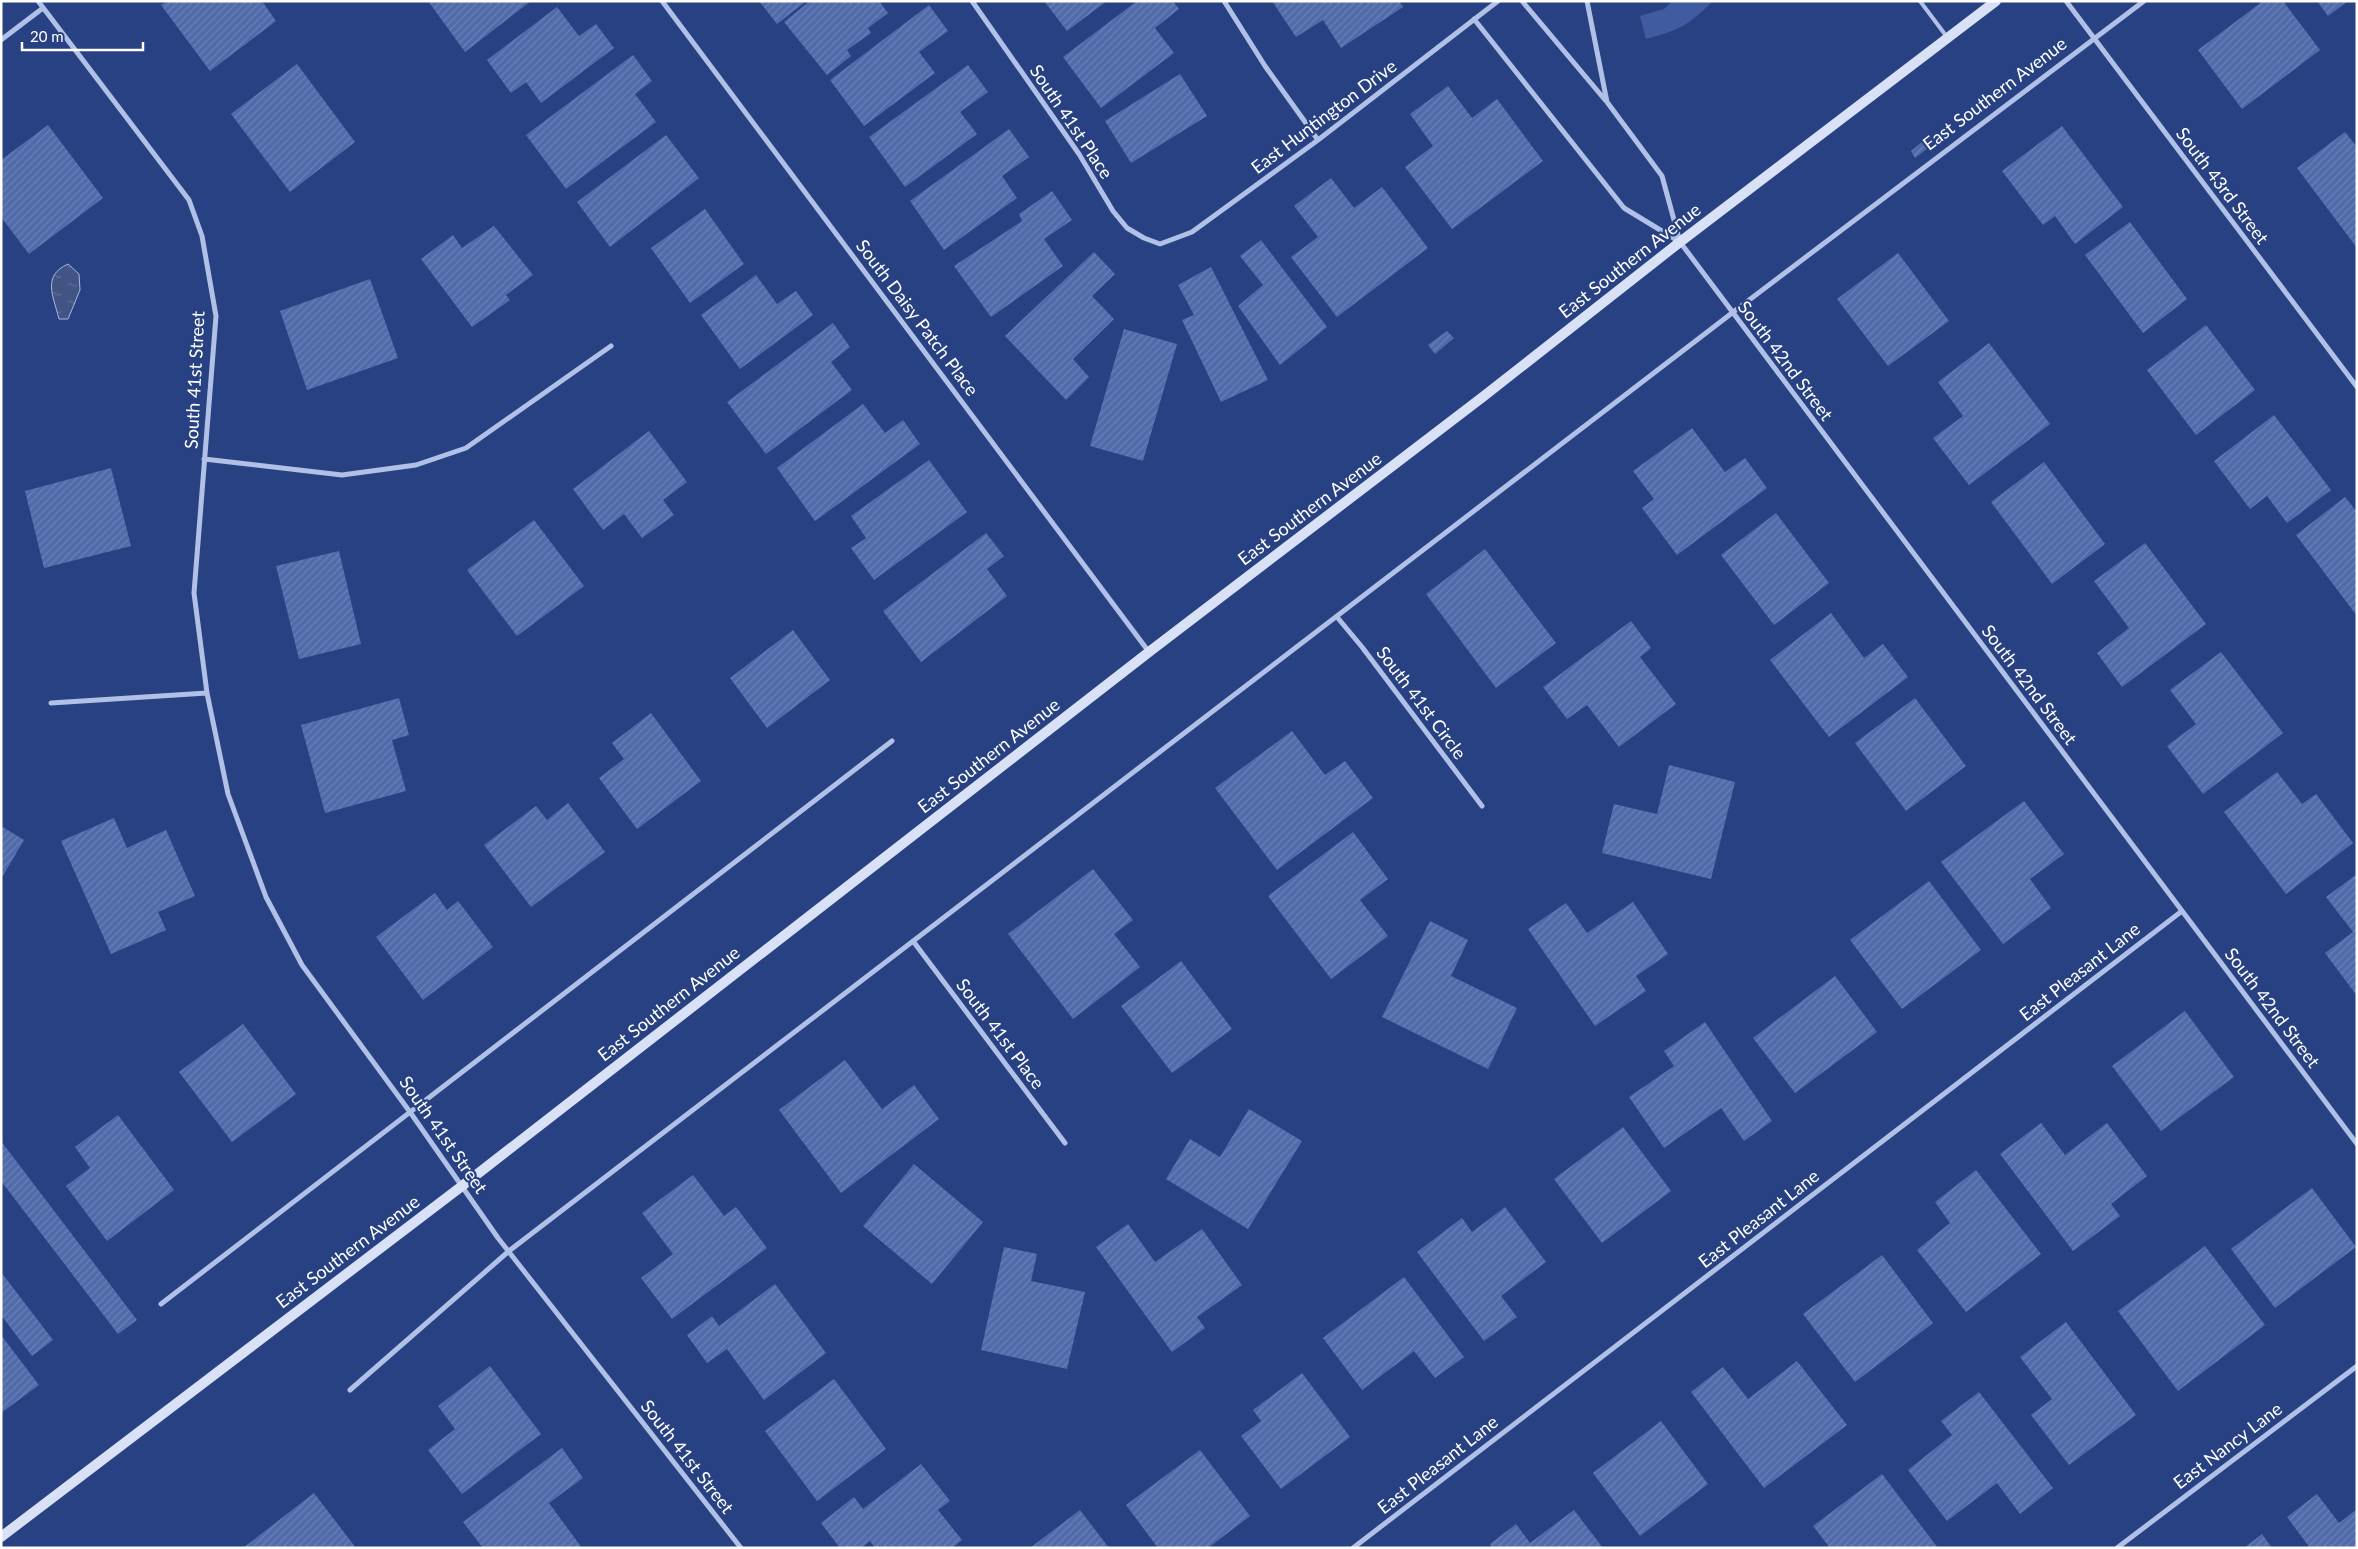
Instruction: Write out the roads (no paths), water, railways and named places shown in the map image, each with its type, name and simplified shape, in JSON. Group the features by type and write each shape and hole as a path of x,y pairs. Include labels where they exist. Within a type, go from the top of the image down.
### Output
{"main road":[{"name":"East Southern Avenue","path":"1,1537 462,1186 1149,652 1996,1"}],"street":[{"name":"South 41st Street","path":"38,1 189,200 202,236 216,316 194,592 207,693 228,794 266,897 302,965 509,1251 740,1548"},
{"name":"South Daisy Patch Place","path":"662,1 1149,652"},
{"name":"South 41st Place","path":"972,1 1079,154 1113,211 1127,228 1144,238 1160,244"},
{"path":"1224,1 1265,66 1318,140"},
{"name":"East Huntington Drive","path":"1160,244 1192,232 1318,140 1498,1"},
{"name":"South 42nd Street","path":"1522,1 1607,102 1662,176 1680,242 2357,1144"},
{"name":"South 42nd Street","path":"1587,1 1607,102"},
{"name":"South 43rd Street","path":"2066,1 2357,387"},
{"name":"East Southern Avenue","path":"350,1390 509,1251 1732,313 2144,1"},
{"path":"1,40 43,8"},
{"name":"South 42nd Street","path":"1474,19 1624,208 1680,242"},
{"path":"204,459 342,475 416,465 466,448 611,346"},
{"name":"South 41st Circle","path":"1337,616 1482,806"},
{"path":"51,703 207,693"},
{"path":"161,1304 892,741"},
{"name":"East Pleasant Lane","path":"1353,1548 2182,911"},
{"name":"South 41st Place","path":"913,941 1065,1143"},
{"name":"East Nancy Lane","path":"2117,1548 2357,1366"}],"lane":[{"path":"1920,1 1948,38"}],"water":[{"path":"68,264 79,274 80,290 68,319 59,319 52,294 52,280 60,269"}]}
